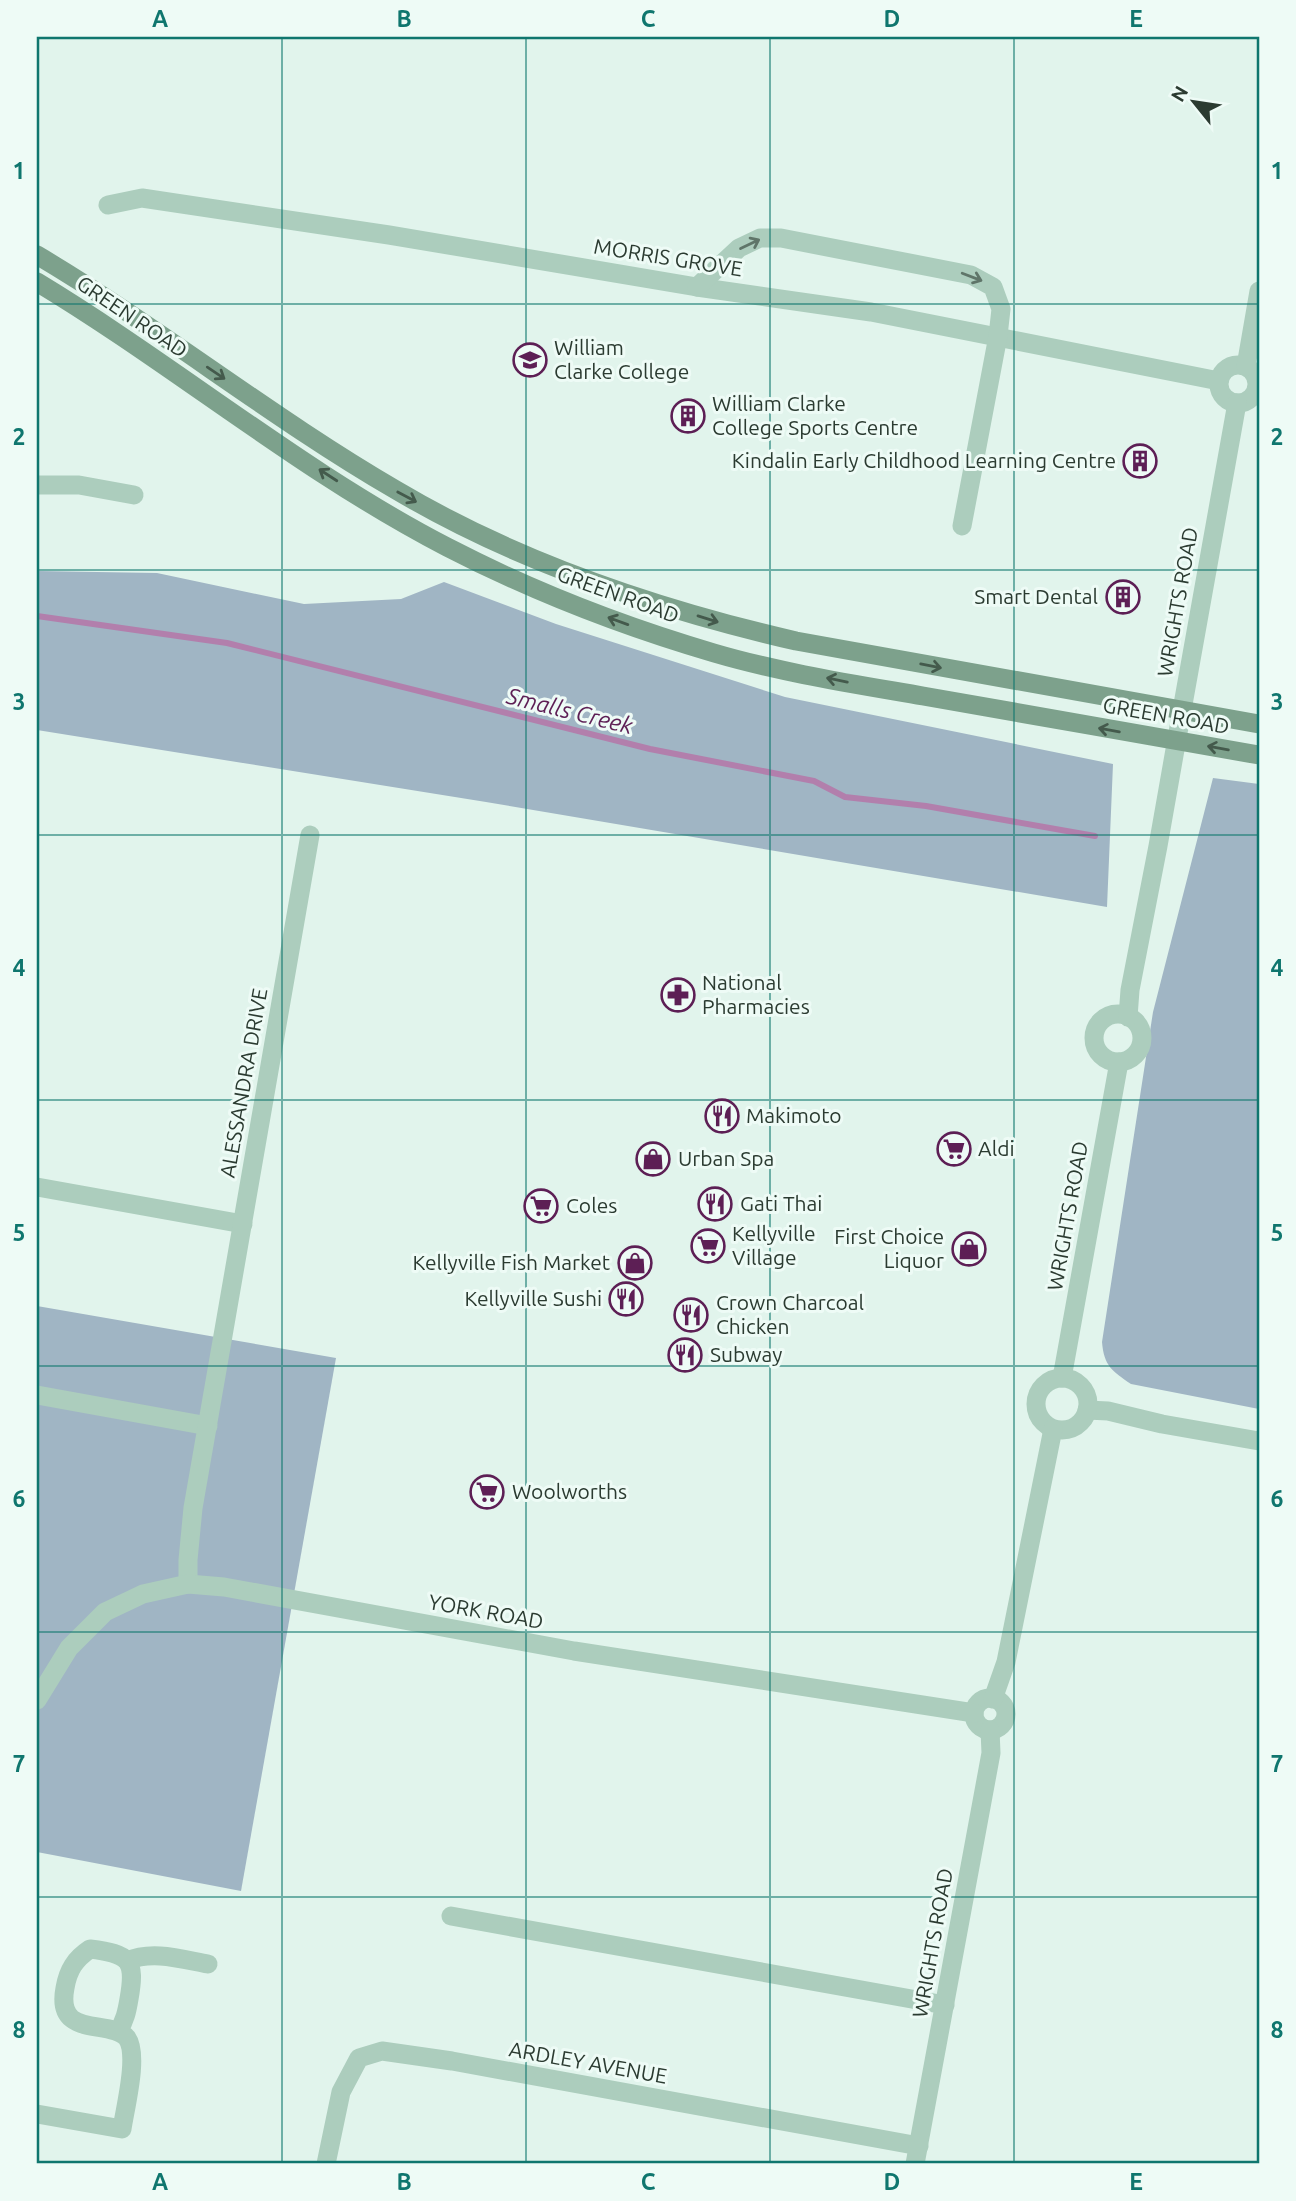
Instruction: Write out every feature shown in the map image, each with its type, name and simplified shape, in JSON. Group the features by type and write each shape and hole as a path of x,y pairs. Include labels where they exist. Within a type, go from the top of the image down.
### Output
{"main road":[{"name":"GREEN ROAD","path":"37,255 329,449 397,491 509,548 588,580 725,624 796,641 1259,724"},
{"name":"GREEN ROAD","path":"37,282 383,511 479,562 578,606 717,654 787,670 858,685 1259,755"}],"street":[{"name":"MORRIS GROVE","path":"108,205 142,198 389,235 871,312 1219,381"},
{"path":"697,286 739,248 760,238 781,238 971,275 993,287 1001,309 998,336 962,526"},
{"path":"1246,366 1259,291"},
{"path":"1234,365 1246,366 1256,377 1257,384 1251,397 1237,403 1225,398 1219,381 1220,375 1234,365"},
{"name":"WRIGHTS ROAD","path":"1062,1378 1119,1062 1134,1056 1142,1041 1139,1027 1128,1017 1130,990 1237,403"},
{"path":"37,485 79,485 134,495"},
{"name":"ALESSANDRA DRIVE","path":"188,1584 193,1508 310,835"},
{"path":"1119,1062 1099,1053 1094,1039 1095,1031 1099,1024 1112,1015 1128,1017"},
{"path":"37,1187 243,1224"},
{"path":"1062,1378 1074,1382 1084,1391 1087,1410 1085,1417 1075,1427 1061,1431 1047,1426 1038,1416 1035,1403 1044,1385 1062,1378"},
{"path":"37,1395 208,1426"},
{"path":"1087,1410 1108,1411 1162,1424 1259,1441"},
{"path":"993,1699 1006,1662 1053,1429"},
{"name":"YORK ROAD","path":"37,1700 69,1648 105,1612 144,1594 188,1584 224,1587 574,1651 974,1713"},
{"path":"993,1699 1002,1704 1006,1713 1000,1727 990,1730 980,1727 974,1713 983,1700 993,1699"},
{"name":"WRIGHTS ROAD","path":"917,2155 991,1753 990,1730"},
{"path":"451,1916 945,2005"},
{"path":"37,2113 122,2129 132,2056 128,2040 118,2031 85,2026 74,2020 66,2011 63,1996 67,1975 78,1957 90,1949 117,1954 127,1961 133,1974 127,2013 118,2031"},
{"path":"127,1961 141,1955 208,1964"},
{"name":"ARDLEY AVENUE","path":"326,2164 341,2092 359,2058 382,2051 452,2061 917,2155"}],"shaded area":[{"path":"37,571 157,573 304,604 401,599 444,582 556,624 785,697 1113,764 1107,907 486,802 37,730"},
{"path":"1213,778 1259,784 1259,1409 1131,1384 1110,1367 1102,1342 1153,1012"},
{"path":"37,1306 336,1358 241,1891 37,1852"}],"waterway":[{"name":"Smalls Creek","path":"37,616 227,643 650,749 814,781 845,797 926,806 1095,836"}],"place":[{"name":"William Clarke College","path":"530,360"},
{"name":"William Clarke College Sports Centre","path":"688,416"},
{"name":"Kindalin Early Childhood Learning Centre","path":"1140,461"},
{"name":"Smart Dental","path":"1123,597"},
{"name":"National Pharmacies","path":"678,995"},
{"name":"Makimoto","path":"722,1116"},
{"name":"Aldi","path":"954,1149"},
{"name":"Urban Spa","path":"653,1159"},
{"name":"Gati Thai","path":"715,1204"},
{"name":"Coles","path":"541,1206"},
{"name":"Kellyville Village","path":"708,1246"},
{"name":"First Choice Liquor","path":"969,1249"},
{"name":"Kellyville Fish Market","path":"635,1263"},
{"name":"Kellyville Sushi","path":"626,1299"},
{"name":"Crown Charcoal Chicken","path":"691,1315"},
{"name":"Subway","path":"685,1355"},
{"name":"Woolworths","path":"487,1492"}]}
